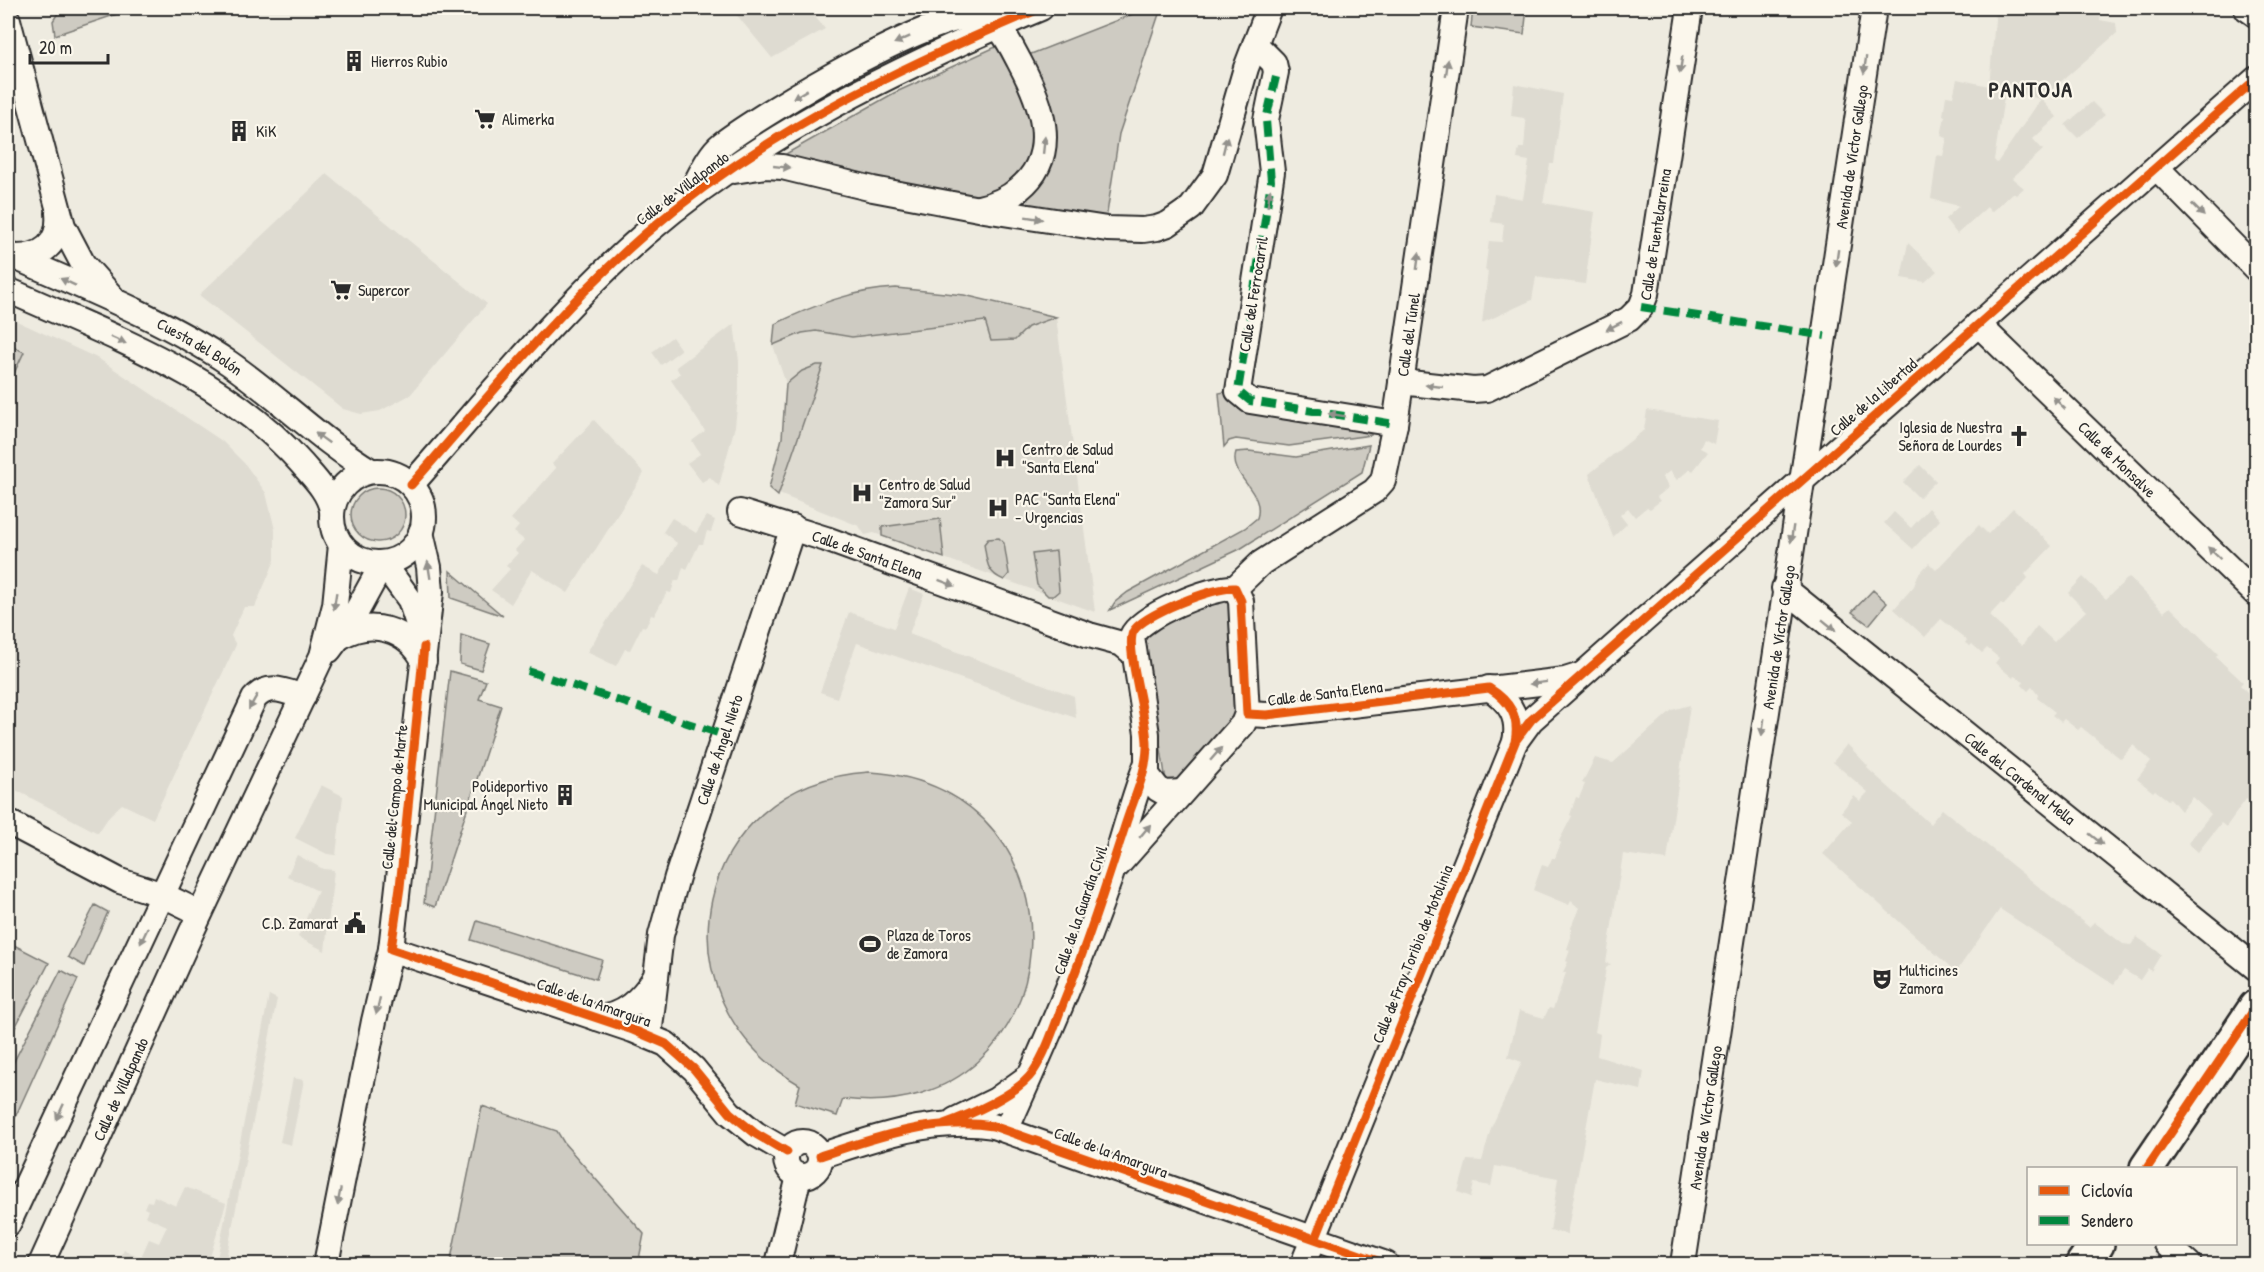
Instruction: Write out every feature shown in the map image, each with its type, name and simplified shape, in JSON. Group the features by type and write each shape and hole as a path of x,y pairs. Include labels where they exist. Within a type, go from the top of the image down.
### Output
{"street":[{"name":"Calle de Villalpando","path":"411,485 518,360 644,235 686,202 814,115 854,93 997,26 1041,8"},
{"path":"724,174 766,166 789,168 882,191 976,208 1125,231 1157,228 1175,220 1202,196 1215,175 1255,44 1269,8"},
{"name":"Calle del Túnel","path":"1234,588 1261,563 1374,491 1383,481 1395,424 1456,8"},
{"name":"Calle de Fuentelarreina","path":"1401,382 1473,390 1487,389 1629,319 1638,312 1646,294 1690,8"},
{"name":"Avenida de Víctor Gallego","path":"1683,1264 1874,8"},
{"path":"2247,8 2256,15"},
{"name":"Calle de Villalpando","path":"686,202 720,146 781,105 876,52 939,24 975,11 997,26"},
{"path":"8,20 58,210 68,238 83,264 106,292 132,312"},
{"path":"976,208 1008,197 1025,184 1038,168 1044,150 1044,124 1036,95 997,26"},
{"name":"Calle del Ferrocarril","path":"1255,44 1271,60 1276,72 1266,120 1272,172 1238,391 1250,401 1395,424"},
{"name":"Calle de la Libertad","path":"1515,742 1531,720 2256,80"},
{"path":"2157,168 2256,269"},
{"path":"10,255 30,257 52,244 57,235 58,210"},
{"name":"Cuesta del Bolón","path":"10,255 189,340 229,364 311,430 371,471"},
{"name":"Cuesta del Bolón","path":"8,290 157,357 208,384 236,403 284,445 321,487 332,510"},
{"name":"Calle de Monsalve","path":"1978,324 2256,594"},
{"path":"371,471 389,472 411,485 423,510 421,532 405,554 383,563 368,562 354,556 341,545 332,527 332,510 341,490 349,481 371,471"},
{"name":"Calle de Santa Elena","path":"740,512 793,527 1089,635 1122,644 1133,653"},
{"name":"Calle de Ángel Nieto","path":"649,1036 661,935 677,877 793,527"},
{"name":"Calle del Campo de Marte","path":"326,1264 374,1021 391,949 431,584 421,532"},
{"name":"Calle de Villalpando","path":"41,1264 200,914 322,656 335,604 341,545"},
{"name":"Calle de Villalpando","path":"322,656 340,637 383,563"},
{"name":"Calle del Campo de Marte","path":"383,563 410,600 420,625 424,654"},
{"path":"1133,653 1132,636 1141,622 1215,590 1234,588"},
{"name":"Calle de Santa Elena","path":"1234,588 1241,601 1247,714 1268,715 1570,679 1586,672"},
{"name":"Calle del Cardenal Mella","path":"1784,588 2256,968"},
{"name":"Calle de Villalpando","path":"340,637 353,630 367,627 393,631 424,654"},
{"name":"Calle de la Guardia Civil","path":"1006,1130 1071,984 1112,873 1146,765 1147,734 1133,653"},
{"path":"8,1224 254,699 264,689 273,688 303,697"},
{"name":"Calle de Fray Toribio de Motolinia","path":"1303,1264 1515,742 1517,730 1510,705 1489,688"},
{"name":"Calle de la Guardia Civil","path":"1112,873 1243,724 1247,714"},
{"path":"1146,765 1147,775 1158,789 1173,795 1182,792"},
{"path":"8,822 120,881 162,895 200,914"},
{"name":"Calle de la Amargura","path":"391,949 597,1018 666,1044 694,1069 729,1113 756,1134 787,1152"},
{"path":"597,1018 608,1017 624,1010 656,976"},
{"name":"Calle de Ángel Nieto","path":"656,976 673,1033 694,1069"},
{"path":"2148,1167 2256,1007"},
{"path":"944,1124 987,1105 1032,1073"},
{"name":"Calle de la Amargura","path":"820,1156 886,1135 944,1124 974,1123 1006,1130 1386,1264"},
{"path":"805,1141 815,1146 820,1156 815,1172 799,1176 789,1169 787,1152 794,1143 805,1141"},
{"path":"778,1264 799,1176"},
{"path":"2083,1264 2096,1245"},
{"path":"2167,1245 2189,1264"}],"shaded area":[{"path":"61,8 135,8 55,35 53,21"},
{"path":"731,8 808,8 825,29 772,58"},
{"path":"1148,8 1161,8 1119,134 1106,220 1013,205 1038,184 1026,56"},
{"path":"1473,8 1527,8 1524,34 1471,27"},
{"path":"1996,8 2102,8 2100,20 2116,23 2117,33 2041,99 2057,117 2033,139 2043,150 2012,178 2024,188 2016,195 2013,193 1991,212 1987,207 1957,234 1945,219 1959,206 1931,199 1937,155 1943,156 1947,138 1941,136 1946,96 1953,97 1957,79 1989,86","holes":["2005,91 2041,99 1997,163 1994,160"]},
{"path":"1000,45 1020,84 1036,130 1026,168 999,191 974,198 879,179 784,155 894,93"},
{"path":"1514,84 1563,94 1554,164 1550,164 1543,203 1595,212 1585,284 1536,277 1532,300 1482,323 1489,241 1502,242 1504,224 1491,222 1494,194 1523,199 1529,161 1517,159 1519,148 1524,148 1526,123 1524,118 1511,116"},
{"path":"2092,102 2105,115 2078,138 2065,125"},
{"path":"327,174 487,304 410,395 380,411 361,414 343,409 199,295"},
{"path":"1908,243 1937,271 1925,282 1901,278"},
{"path":"896,288 964,295 1056,317 1095,612 874,533 865,535 859,526 769,490 782,438 786,384 773,345 775,324 842,296 867,290"},
{"path":"896,288 964,295 1056,317 1028,327 1015,340 991,341 985,321 852,337 816,331 802,333 773,345 775,324 790,317 849,295"},
{"path":"8,317 99,359 222,441 245,464 266,493 275,530 275,560 255,607 244,607 231,636 236,645 153,819 122,804 110,815 98,833 8,786"},
{"path":"734,324 739,361 739,390 735,426 719,486 710,477 702,482 687,463 700,454 692,441 705,431 671,380 680,374 676,367"},
{"path":"672,337 681,350 661,365 652,352"},
{"path":"8,344 24,352 8,386"},
{"path":"823,365 778,496 769,488 782,438 786,384 802,371"},
{"path":"1224,392 1239,409 1372,430 1371,435 1289,446 1236,439 1229,441 1224,447 1219,393"},
{"path":"1647,410 1718,421 1714,444 1704,439 1700,448 1708,452 1693,471 1690,469 1677,480 1670,471 1662,477 1669,487 1657,497 1660,501 1650,509 1647,507 1635,517 1628,508 1620,515 1627,524 1613,537 1589,474 1644,430"},
{"path":"594,420 644,473 568,593 532,570 511,604 491,590 510,569 506,566 518,553 515,550 524,540 514,532 519,526 511,519 556,468 552,464"},
{"path":"1369,445 1362,472 1240,549 1110,610 1115,602 1128,592 1245,528 1257,518 1256,500 1237,469 1236,452 1249,451 1296,457"},
{"path":"1920,465 1936,481 1919,498 1903,482"},
{"path":"373,488 383,488 393,492 401,500 405,515 401,530 393,538 383,542 373,542 363,538 355,530 351,520 351,510 355,500 363,492"},
{"path":"1929,508 1940,520 1913,549 1884,523 1894,512 1911,528"},
{"path":"2013,508 2052,546 2025,574 2028,578 2004,605 2001,603 1989,616 2022,646 2037,626 2054,642 2086,611 2068,593 2083,577 2106,599 2129,577 2164,612 2170,607 2218,654 2216,657 2243,682 2240,685 2256,701 2256,795 2251,802 2246,799 2226,827 2221,823 2198,852 2188,843 2211,814 2192,797 2181,811 2170,798 2168,800 2155,790 2153,792 2137,779 2151,761 2133,745 2121,759 2081,727 2078,730 2064,719 2061,722 2052,715 2055,712 2037,698 2038,695 2032,687 2028,691 2022,685 2024,681 2014,676 2013,678 1995,663 1999,658 1987,648 1982,653 1972,644 1970,646 1965,643 1967,640 1941,619 1925,637 1894,609 1914,586 1918,575 1929,563 1936,570 1979,525 1988,534"},
{"path":"707,516 715,520 711,532 707,531 703,544 699,544 687,569 683,567 679,581 675,580 671,593 667,592 654,616 651,615 646,627 642,626 630,650 625,649 616,666 587,652 642,566 659,575 677,543 663,532 672,518 696,533"},
{"path":"940,519 944,558 882,536 882,527"},
{"path":"999,538 1004,543 1009,574 1004,580 991,570 984,544 988,539"},
{"path":"1056,551 1059,591 1053,596 1048,596 1037,585 1032,554"},
{"path":"450,571 503,616 451,598"},
{"path":"909,588 924,594 909,634 1074,696 1076,718 857,643 837,698 820,692 849,612 894,628"},
{"path":"1873,590 1887,603 1869,625 1852,612"},
{"path":"1215,599 1223,599 1230,605 1237,706 1234,720 1177,782 1166,781 1143,634"},
{"path":"461,635 490,644 481,670 460,664"},
{"path":"450,671 486,681 479,699 501,706 435,907 424,903"},
{"path":"1690,705 1667,860 1623,854 1606,963 1611,964 1606,968 1595,1032 1600,1034 1597,1056 1644,1071 1641,1090 1595,1079 1567,1234 1550,1231 1558,1178 1495,1166 1491,1186 1474,1183 1471,1197 1458,1192 1467,1160 1482,1161 1491,1128 1522,1062 1508,1057 1519,1011 1544,1018 1549,1008 1553,1009 1566,973 1563,972 1568,962 1566,961 1570,950 1567,949 1571,927 1579,908 1571,901 1569,905 1533,890 1542,865 1548,867 1552,858 1555,858 1561,843 1559,841 1572,816 1570,815 1576,797 1579,798 1585,784 1582,783 1595,758 1613,763 1672,710"},
{"path":"1847,744 1868,766 1867,768 1930,824 1942,809 2089,927 2094,922 2123,944 2131,945 2137,937 2161,954 2151,971 2148,968 2140,980 2124,970 2114,984 2000,909 1956,972 1823,854 1852,821 1841,812 1854,796 1860,801 1868,792 1833,762"},
{"name":"Plaza de Toros de Zamora","path":"869,772 944,791 995,833 1024,889 1030,951 1015,1011 978,1062 921,1094 843,1099 837,1116 795,1103 800,1085 752,1047 722,1001 709,951 712,900 730,853 763,813 809,785"},
{"path":"321,785 343,796 336,855 327,854 295,838"},
{"path":"297,855 323,869 334,870 325,951 298,937 318,891 287,876"},
{"path":"95,905 108,912 84,966 68,957"},
{"path":"477,921 602,960 596,979 471,940"},
{"path":"8,942 49,963 8,1041"},
{"path":"61,970 78,979 8,1133 8,1073"},
{"path":"269,995 277,999 225,1264 216,1264"},
{"path":"293,1078 304,1080 291,1145 280,1142"},
{"path":"482,1106 557,1131 564,1143 644,1234 638,1264 450,1264"},
{"path":"185,1187 226,1203 208,1264 120,1264 115,1260 117,1256 121,1257 124,1250 141,1257 149,1239 159,1243 167,1226 145,1216 148,1210 144,1208 147,1201 152,1202 154,1196 176,1206"}],"marked path":[{"path":"1276,77 1266,120 1271,181 1238,391 1250,401 1395,424"},
{"path":"1641,307 1825,336"},
{"path":"528,671 724,735"}],"cycle path":[{"path":"411,485 524,355 583,293 645,234 690,198 736,164 834,105 936,54 1041,8"},
{"path":"1516,740 1531,720 2256,79"},
{"path":"944,1124 992,1103 1016,1089 1033,1072 1047,1046 1081,958 1139,787 1146,758 1147,736 1134,670 1131,641 1133,632 1150,618 1180,603 1212,592 1235,588 1241,601 1247,714 1267,715 1489,688 1508,704 1515,717 1516,725 1515,742 1315,1239"},
{"path":"424,647 400,887 391,949 633,1030 666,1044 694,1069 730,1113 756,1134 787,1152"},
{"path":"2148,1167 2256,1007"},
{"path":"820,1156 905,1130 949,1124 993,1126 1386,1264"}],"place":[{"name":"Hierros Rubio","path":"354,61"},
{"name":"Alimerka","path":"485,119"},
{"name":"KiK","path":"239,131"},
{"name":"Supercor","path":"341,290"},
{"name":"Iglesia de Nuestra Señora de Lourdes","path":"2019,436"},
{"name":"Centro de Salud \"Santa Elena\"","path":"1005,458"},
{"name":"Centro de Salud \"Zamora Sur\"","path":"862,493"},
{"name":"PAC \"Santa Elena\" - Urgencias","path":"998,508"},
{"name":"Polideportivo Municipal Ángel Nieto","path":"565,795"},
{"name":"C.D. Zamarat","path":"355,923"},
{"name":"Plaza de Toros de Zamora","path":"870,944"},
{"name":"Multicines Zamora","path":"1882,979"}],"district":[{"name":"PANTOJA","path":"2031,89"}]}
